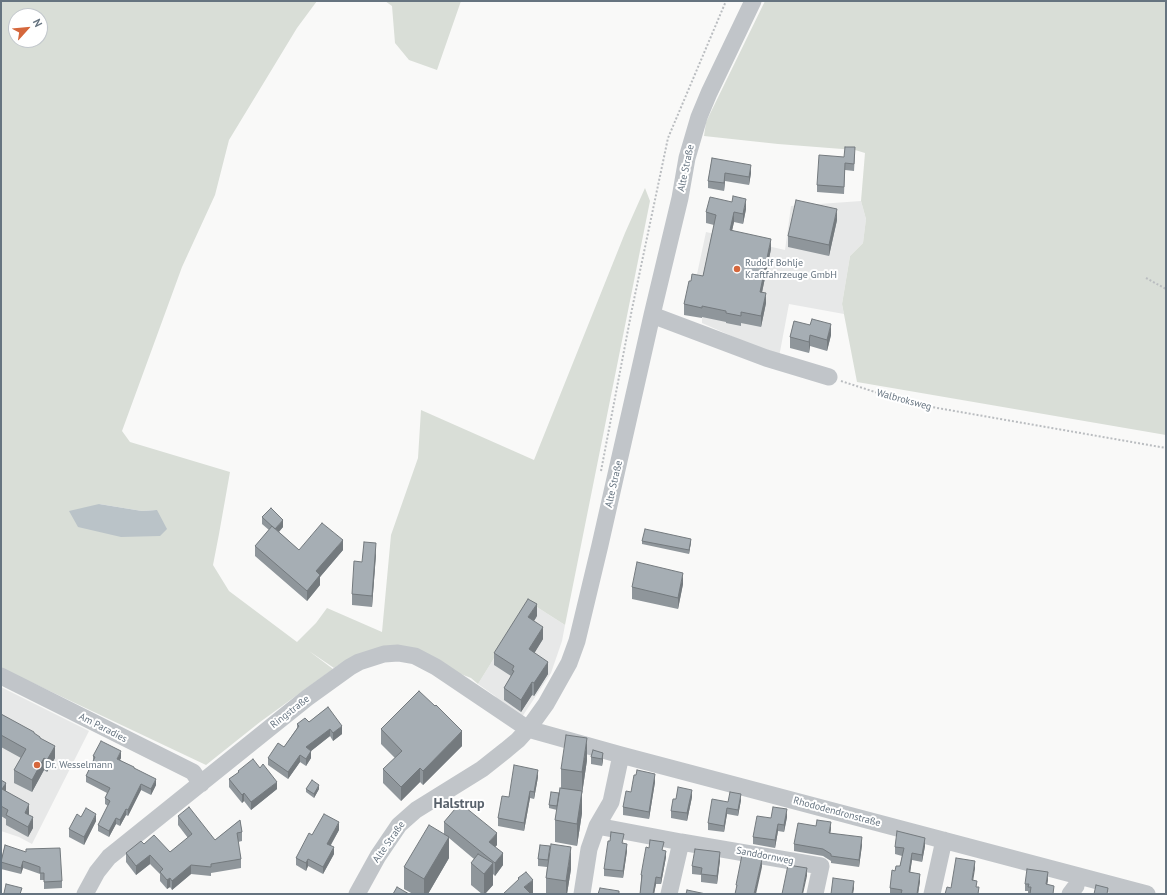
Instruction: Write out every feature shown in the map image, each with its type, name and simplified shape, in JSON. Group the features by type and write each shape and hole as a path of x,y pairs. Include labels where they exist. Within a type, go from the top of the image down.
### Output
{"street":[{"name":"Alte Straße","path":"357,894 392,833 399,825 408,816 482,770 506,750 528,728 546,704 568,664 577,641 600,545 680,198 687,158 699,117 709,93 753,1"},
{"path":"652,316 766,358 829,377"},
{"name":"Ringstraße","path":"85,894 103,863 109,857 307,698 350,667 371,657 398,653 416,656 436,667 528,728"},
{"name":"Am Paradies","path":"1,676 193,772 201,784"},
{"name":"Rhododendronstraße","path":"528,728 621,755 1147,894"},
{"path":"582,894 589,849 597,826 611,802 621,755"},
{"name":"Sanddornweg","path":"597,826 821,866 815,894"},
{"path":"932,894 944,840"},
{"path":"669,894 681,842"}],"path":[{"path":"600,476 632,309 668,138 726,1"},
{"path":"1146,278 1166,289"},
{"name":"Walbroksweg","path":"829,377 909,403 1166,448"}],"shaded area":[{"path":"1,1 317,1 297,28 229,140 215,195 182,267 122,431 130,442 230,472 213,565 229,591 297,642 316,623 327,608 382,632 391,535 418,458 421,410 534,460 625,233 645,188 650,201 565,625 529,602 478,684 471,678 453,671 429,657 350,658 334,668 309,651 333,669 260,722 206,765 1,668","holes":["99,504 142,511 157,510 78,527"]},
{"path":"385,1 461,1 437,70 409,60 395,43 392,6"},
{"path":"765,1 1166,1 1166,435 857,382 842,304 850,256 863,243 866,219 861,201 865,153 855,150 704,136 706,122"},
{"path":"861,201 866,219 863,243 850,256 842,304 844,314 789,304 779,357 702,323 707,295 696,279 706,232 785,250 791,206"},
{"path":"99,504 142,511 157,510 167,529 160,536 121,537 78,527 69,511"},
{"path":"529,602 565,625 562,641 551,673 522,717 499,703 495,696 478,684"},
{"path":"1,687 89,731 32,844 19,837 1,831"}],"building":[{"path":"845,147 855,147 854,164 845,163 844,187 817,185 819,155 844,157"},
{"path":"712,158 751,165 749,177 725,173 724,183 708,181"},
{"name":"Rudolf Bohlje Kraftfahrzeuge GmbH","path":"733,196 746,199 743,214 734,212 730,230 771,239 760,292 766,293 761,316 741,312 741,316 726,313 726,311 684,304 692,274 703,276 716,215 706,212 710,197 732,202"},
{"path":"796,200 837,209 829,245 788,236"},
{"path":"812,319 831,324 827,340 810,335 809,342 790,337 794,321 810,325"},
{"path":"271,508 283,520 275,529 262,517"},
{"path":"322,523 343,540 316,571 320,575 307,591 255,546 272,526 299,550"},
{"path":"645,529 691,539 689,550 642,541"},
{"path":"364,542 376,543 372,596 352,594 354,561 362,562"},
{"path":"637,562 683,573 678,598 632,587"},
{"path":"528,599 537,604 528,617 543,627 529,649 548,662 534,683 532,682 521,700 504,688 514,671 512,670 514,666 494,653"},
{"path":"419,691 435,706 436,705 462,731 423,771 420,768 401,787 383,769 402,751 381,729"},
{"path":"328,707 342,726 333,733 330,729 306,747 311,751 306,759 300,755 288,772 268,758 278,743 284,747 299,726 297,724 305,718 309,722"},
{"path":"1,714 34,732 40,738 55,746 47,760 44,758 32,780 14,770 26,749 1,735"},
{"path":"566,735 587,738 582,772 561,769"},
{"path":"101,741 121,751 117,759 156,779 151,789 141,784 128,810 126,809 120,820 116,818 109,831 98,825 110,801 105,798 110,788 86,776 95,757 93,756"},
{"path":"593,750 603,753 602,759 591,757"},
{"path":"253,759 260,768 263,764 277,782 251,802 244,793 242,795 229,779"},
{"path":"514,765 538,770 534,792 530,791 524,823 498,818 502,796 509,797"},
{"path":"637,770 655,774 649,812 623,807 626,791 631,792 634,775 636,775"},
{"path":"1,780 6,783 2,789 29,804 25,813 33,817 28,827 6,815 8,810 1,806"},
{"path":"312,780 319,785 314,794 306,789"},
{"path":"678,787 692,790 687,813 671,811 673,799 676,799"},
{"path":"560,788 582,791 577,824 555,820"},
{"path":"551,792 559,793 557,806 549,805"},
{"path":"730,792 741,794 738,810 727,808 724,826 708,823 712,799 728,802"},
{"path":"460,803 497,833 489,842 503,853 495,863 444,822"},
{"path":"189,807 215,840 240,820 242,832 237,833 241,859 211,864 211,867 191,865 172,881 170,878 167,880 160,872 163,869 150,855 136,866 126,853 141,841 144,844 154,835 170,852 192,834 178,816"},
{"path":"773,807 787,809 784,825 778,824 775,840 753,837 757,816 771,818"},
{"path":"86,808 96,814 84,837 69,829 77,814 81,817"},
{"path":"324,814 339,822 327,844 334,847 323,867 308,859 306,863 296,858 309,833 312,835"},
{"path":"817,820 831,822 829,833 862,837 859,860 831,856 831,854 823,849 794,844 798,823 816,826"},
{"path":"429,825 449,837 424,879 404,867"},
{"path":"897,831 925,838 922,855 912,853 909,872 920,874 917,894 901,894 902,890 890,888 892,870 895,871 896,866 900,866 904,848 895,847"},
{"path":"611,832 624,834 622,843 627,844 623,871 604,869 608,841 610,841"},
{"path":"650,840 664,842 662,850 666,851 661,878 656,877 653,894 640,894 641,875 646,847 649,848"},
{"path":"551,844 571,847 566,881 546,878"},
{"path":"5,845 26,852 26,849 60,848 62,881 44,882 44,873 40,873 40,867 23,861 21,868 1,862"},
{"path":"540,845 550,846 548,860 538,859"},
{"path":"695,849 720,852 717,876 701,874 702,868 692,866"},
{"path":"478,854 493,863 484,874 471,863"},
{"path":"742,855 762,859 754,894 735,894"},
{"path":"956,858 975,861 972,880 977,881 976,887 979,887 978,894 945,894 947,887 951,888"},
{"path":"788,865 807,868 802,894 782,894"},
{"path":"1027,869 1048,872 1046,884 1054,886 1053,894 1030,894 1031,887 1028,887 1029,884 1025,884"},
{"path":"526,872 533,880 524,887 531,894 503,894 519,879 518,878"},
{"path":"833,878 854,881 852,894 831,894"},
{"path":"6,884 22,888 20,894 4,893"},
{"path":"1096,885 1108,888 1107,894 1094,894"},
{"path":"397,887 409,894 393,894"},
{"path":"600,888 619,891 619,894 598,894"},
{"path":"687,890 706,894 686,894"}],"place":[{"name":"Rudolf Bohlje Kraftfahrzeuge GmbH","path":"737,269"},
{"name":"Dr. Wesselmann","path":"37,765"}],"district":[{"name":"Halstrup","path":"459,804"}]}
